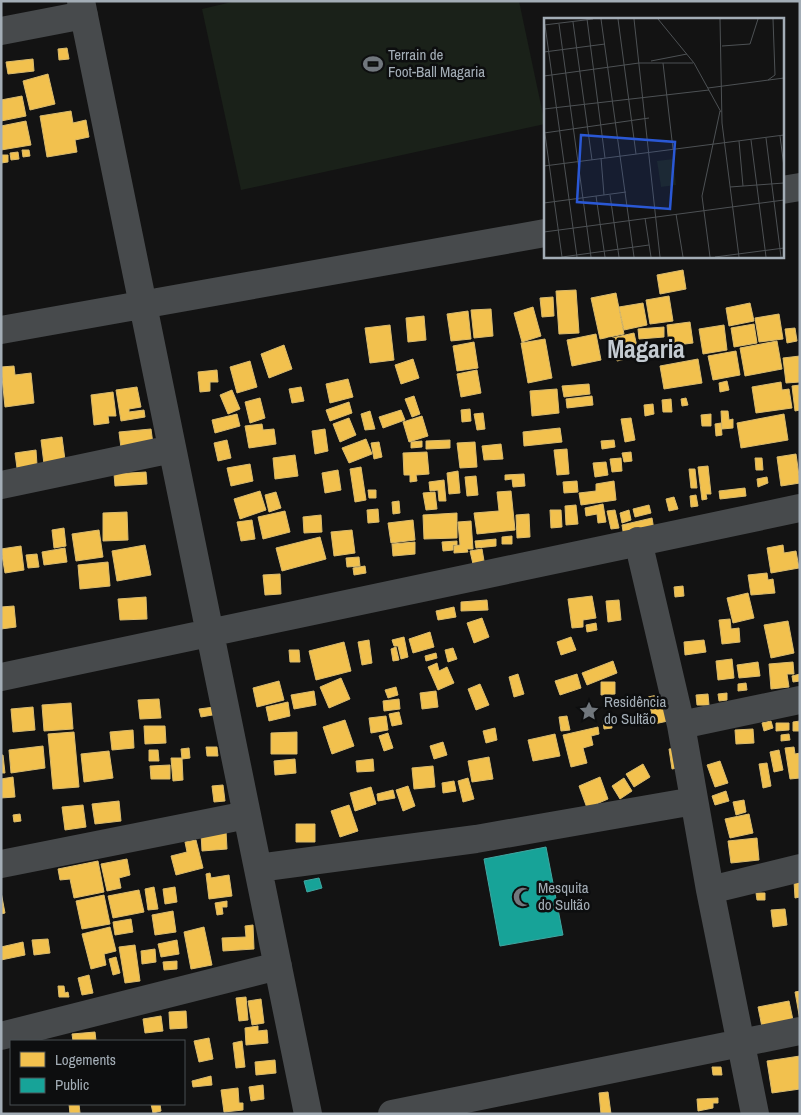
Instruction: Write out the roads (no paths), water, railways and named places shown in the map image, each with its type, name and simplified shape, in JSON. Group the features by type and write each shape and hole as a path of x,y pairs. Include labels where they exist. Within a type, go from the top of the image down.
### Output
{"street":[{"path":"1,31 82,8 308,1114"},
{"path":"784,190 800,187"},
{"path":"1,330 544,233"},
{"path":"1,485 172,449"},
{"path":"1,678 800,508"},
{"path":"638,541 681,724 710,890 755,1114"},
{"path":"681,724 800,700"},
{"path":"258,868 476,839 694,800"},
{"path":"1,864 247,815"},
{"path":"710,890 800,868"},
{"path":"1,1036 278,966"},
{"path":"392,1114 800,1031"}],"place":[{"name":"Terrain de Foot-Ball Magaria","path":"373,64"},
{"name":"Residência do Sultão","path":"589,711"},
{"name":"Mesquita do Sultão","path":"523,897"}],"district":[{"name":"Magaria","path":"646,349"}]}
